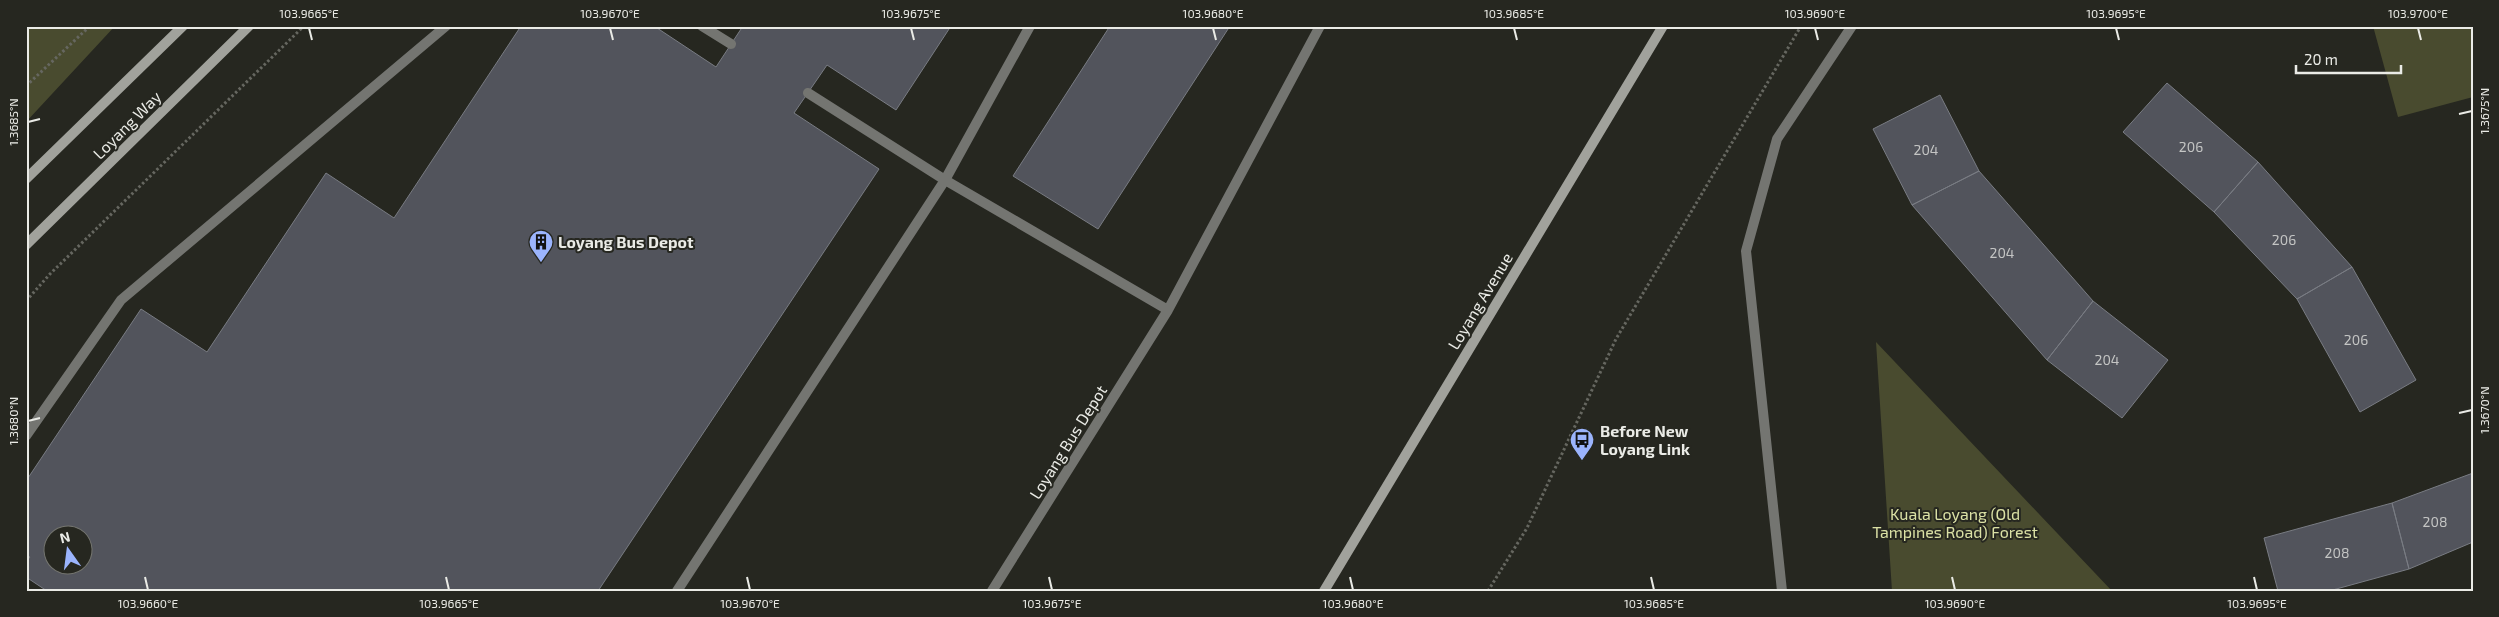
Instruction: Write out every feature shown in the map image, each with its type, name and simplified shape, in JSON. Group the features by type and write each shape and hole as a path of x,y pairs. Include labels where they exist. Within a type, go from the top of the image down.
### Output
{"street":[{"name":"Loyang Way","path":"26,179 183,26"},
{"name":"Loyang Way","path":"26,246 249,26"},
{"name":"Loyang Avenue","path":"1324,591 1663,26"}],"lane":[{"path":"26,436 121,300 446,26"},
{"path":"702,26 731,44"},
{"path":"677,591 945,180 1030,26"},
{"name":"Loyang Bus Depot","path":"992,591 1168,310 1320,26"},
{"path":"1782,591 1746,250 1777,139 1852,26"},
{"path":"808,93 945,180 1168,310"}],"path":[{"path":"26,86 90,26"},
{"path":"26,301 50,274 304,26"},
{"path":"1488,591 1527,528 1616,339 1801,26"}],"green space":[{"path":"31,26 115,26 26,122 26,32"},
{"path":"2373,26 2473,26 2473,97 2398,117"},
{"name":"Kuala Loyang (Old Tampines Road) Forest","path":"1876,342 2112,591 1892,591"}],"building":[{"name":"Loyang Bus Depot","path":"521,26 654,26 716,67 743,26 951,26 896,110 827,65 794,113 879,169 598,591 47,591 26,577 26,562 30,557 26,555 26,481 141,309 207,352 326,173 394,218"},
{"path":"1110,26 1230,26 1098,229 1013,176"},
{"path":"2167,83 2258,162 2214,212 2123,132"},
{"path":"1940,95 1979,171 1912,205 1873,129"},
{"path":"2258,162 2352,267 2297,299 2214,212"},
{"path":"1979,171 2093,301 2047,360 1912,205"},
{"path":"2352,267 2416,380 2360,412 2297,299"},
{"path":"2093,301 2168,360 2122,418 2047,360"},
{"path":"2473,473 2473,542 2409,569 2392,503"},
{"path":"2392,503 2409,569 2329,591 2278,591 2264,538"}],"place":[{"name":"Loyang Bus Depot","path":"541,263"},
{"name":"Before New Loyang Link","path":"1582,461"}]}
